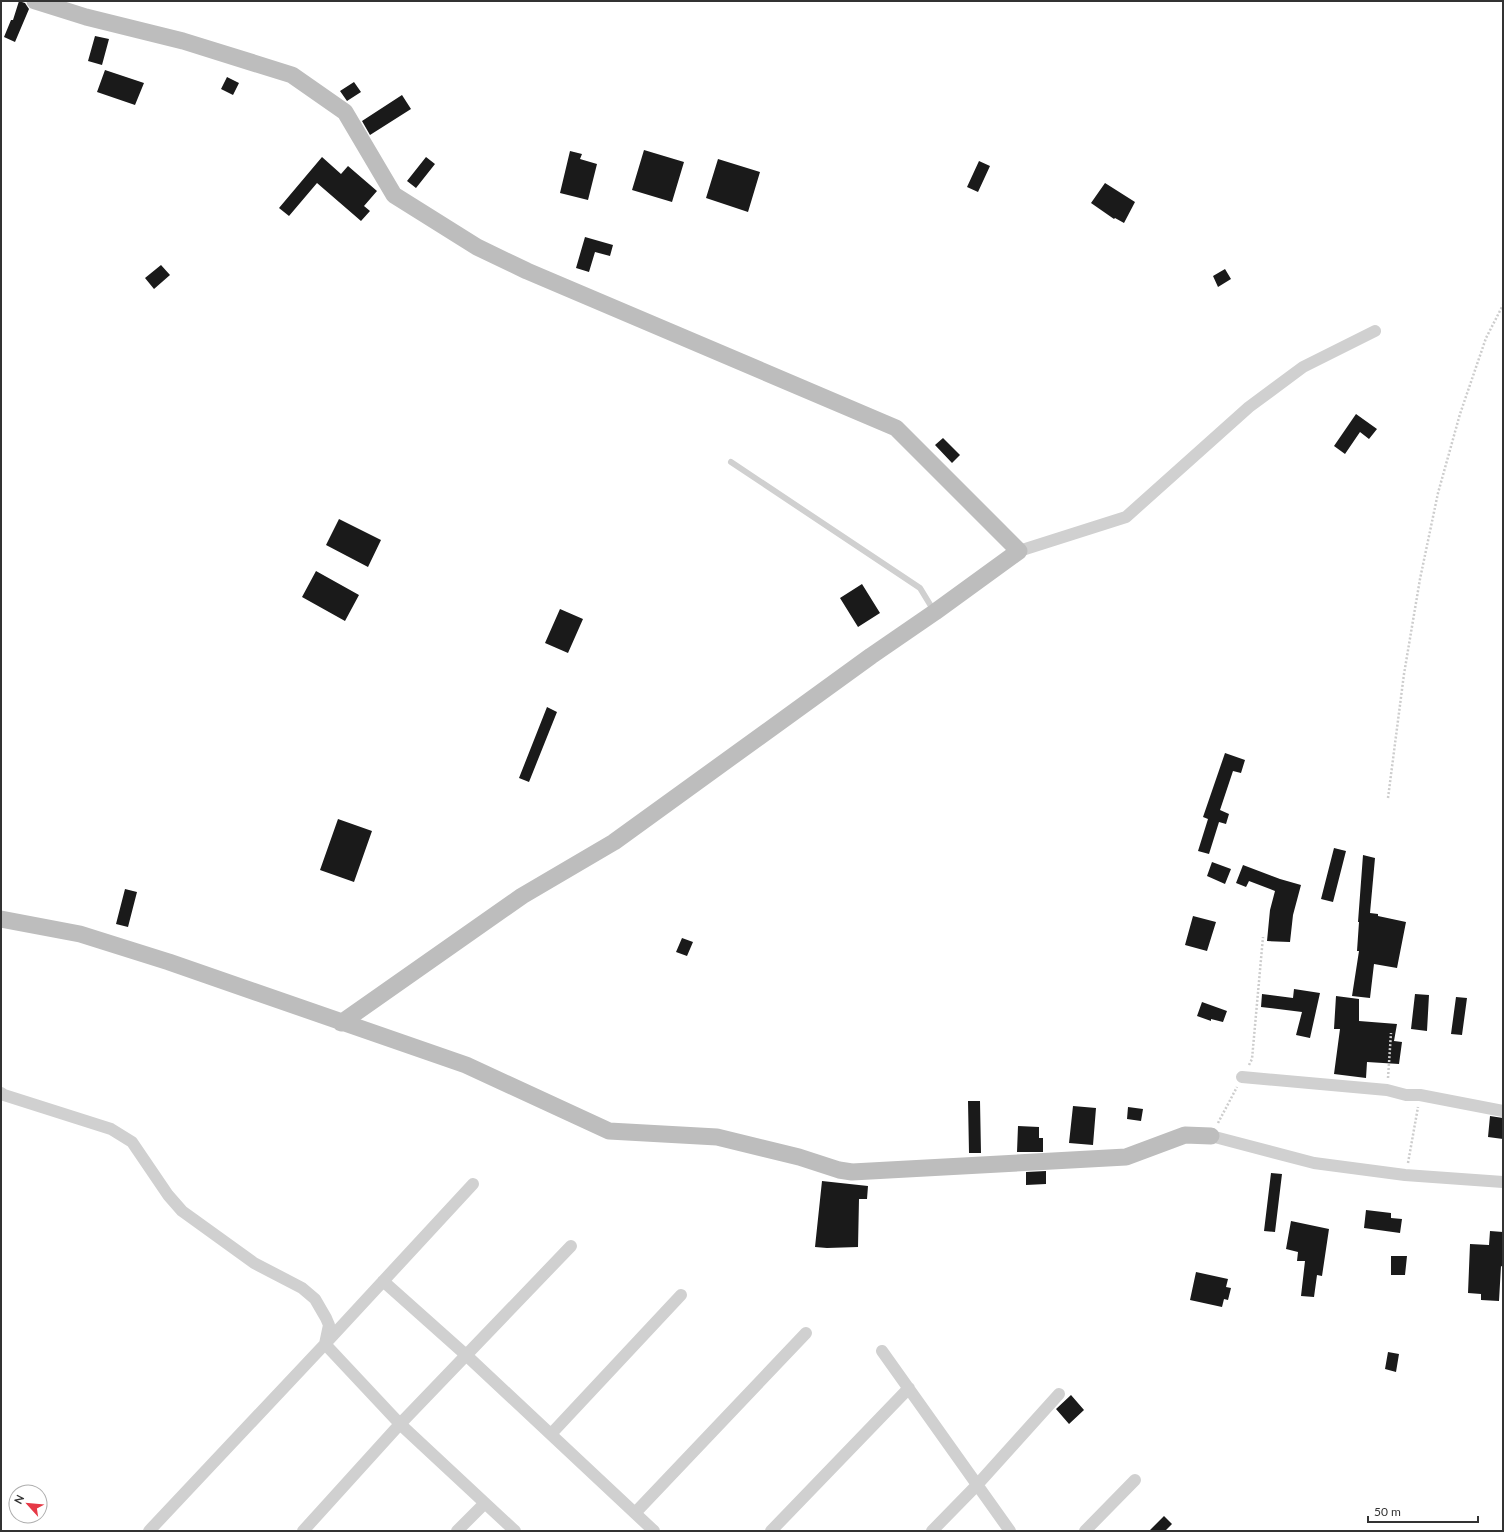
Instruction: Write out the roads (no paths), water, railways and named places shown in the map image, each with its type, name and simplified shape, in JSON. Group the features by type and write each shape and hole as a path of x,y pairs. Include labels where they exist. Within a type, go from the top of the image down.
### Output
{"street":[{"path":"35,1 86,17 183,41 292,75 345,112 394,195 477,247 527,271 896,428 1019,551"},
{"path":"341,1023 522,896 614,842 1019,551 1126,517 1255,402 1303,367 1375,331"},
{"path":"1,919 80,934 169,962 341,1023 466,1065 609,1131 717,1137 799,1157 839,1170 852,1172 1126,1157 1185,1135 1211,1136 1314,1163 1405,1175 1503,1182"},
{"path":"1242,1077 1387,1090 1406,1095 1420,1095 1503,1111"},
{"path":"1,1093 111,1129 132,1142 168,1195 182,1211 254,1263 302,1288 315,1299 329,1325 325,1344"},
{"path":"149,1531 473,1184"},
{"path":"304,1531 400,1424 571,1246"},
{"path":"383,1282 466,1355 654,1531"},
{"path":"551,1434 681,1295"},
{"path":"635,1513 806,1333"},
{"path":"325,1344 400,1424 515,1531"},
{"path":"882,1351 1010,1531"},
{"path":"771,1531 909,1388"},
{"path":"932,1531 977,1485 1059,1394"},
{"path":"1085,1531 1135,1480"},
{"path":"457,1531 485,1502"}],"lane":[{"path":"731,462 920,588 935,612"}]}
